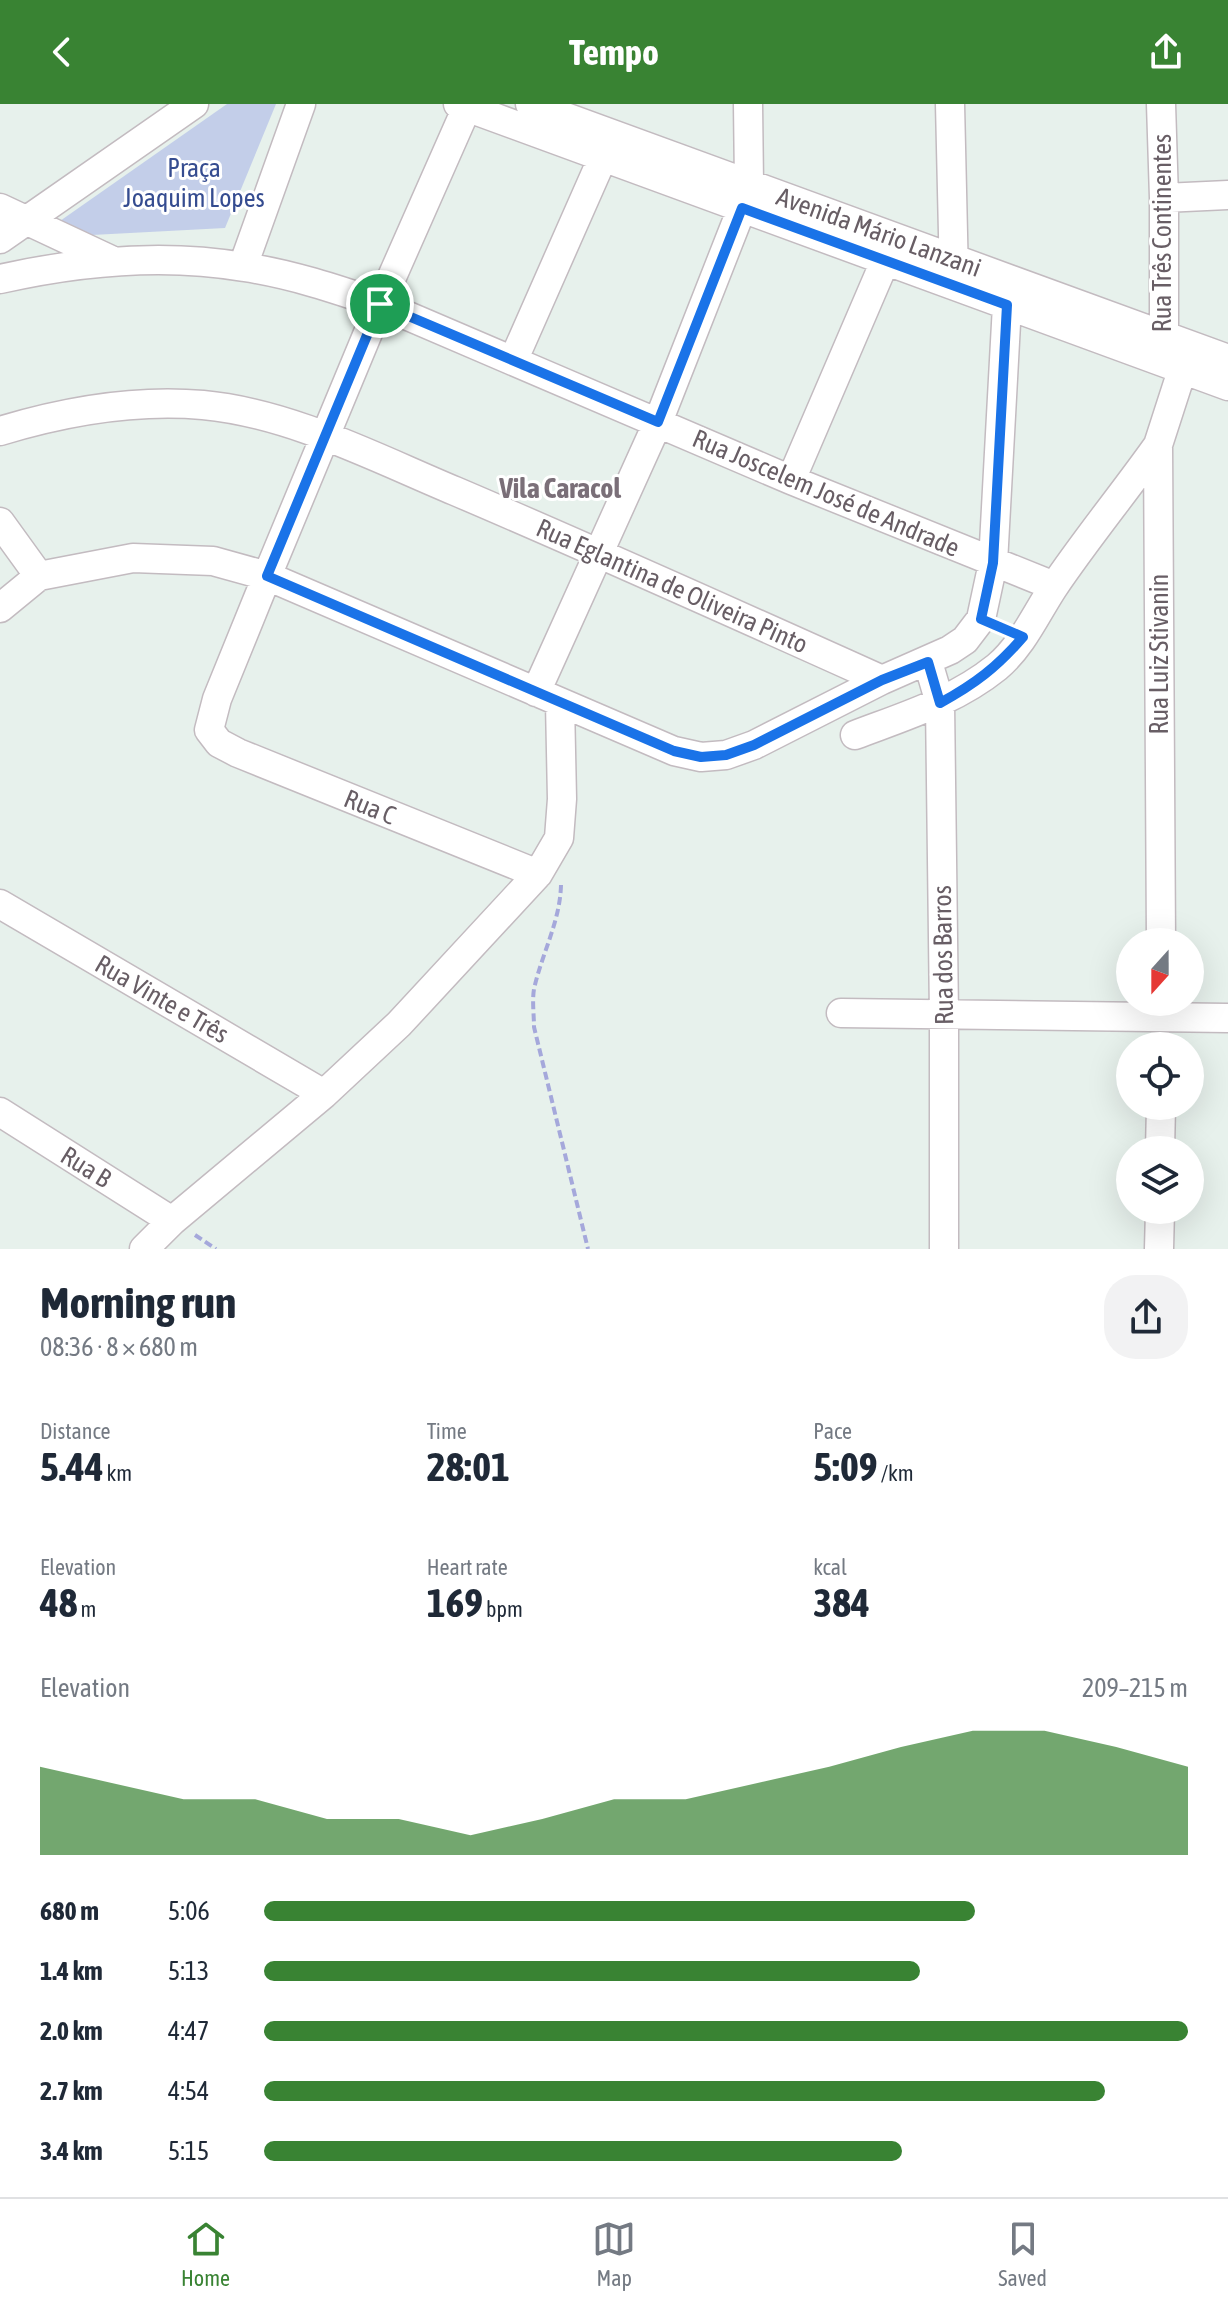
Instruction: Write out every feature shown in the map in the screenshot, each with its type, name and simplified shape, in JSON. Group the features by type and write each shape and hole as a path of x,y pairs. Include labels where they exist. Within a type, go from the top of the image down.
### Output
{"street":[{"path":"0,239 13,213 194,104"},
{"path":"243,266 301,104"},
{"name":"Avenida Mário Lanzani","path":"530,104 746,196 885,261 954,272 1007,305 1174,353 1228,359"},
{"path":"144,1249 172,1221 324,1094 550,877 559,838 562,799 548,697 600,552 658,422 746,196 748,104"},
{"path":"950,104 954,272"},
{"name":"Rua Três Continentes","path":"1161,104 1174,353"},
{"path":"267,576 462,106"},
{"name":"Avenida Mário Lanzani","path":"462,106 603,157 746,196 954,272 1174,353 1228,386"},
{"path":"513,361 603,157"},
{"path":"1164,198 1228,195"},
{"path":"13,213 111,260"},
{"name":"Rua Joscelem José de Andrade","path":"0,279 111,260 170,260 243,266 316,283 380,304 791,480 1054,586"},
{"path":"791,480 885,261"},
{"path":"0,608 39,576 133,558 213,561 267,576 674,751 701,757 726,755 754,745 882,680 928,662 965,640 981,619 993,563 1007,305"},
{"name":"Rua Luiz Stivanin","path":"1161,928 1158,445 1174,353"},
{"name":"Rua Eglantina de Oliveira Pinto","path":"0,431 50,416 130,404 205,405 289,423 600,552 882,680"},
{"path":"855,735 940,703 970,687 1000,665 1158,445"},
{"path":"0,522 39,576"},
{"name":"Rua C","path":"267,576 217,699 209,730 219,743 550,877"},
{"path":"981,619 1023,637"},
{"name":"Rua dos Barros","path":"928,662 940,703 944,1249"},
{"name":"Rua Vinte e Três","path":"0,904 324,1094"},
{"path":"841,1013 1161,1022 1228,1018"},
{"name":"Rua B","path":"0,1112 172,1221"},
{"path":"1159,1249 1160,1224"}],"path":[{"path":"550,877 560,907 533,993 534,1027 588,1249"}],"green space":[{"name":"Praça Joaquim Lopes","path":"227,104 276,104 225,228 92,235 50,228"}],"district":[{"name":"Vila Caracol","path":"560,488"}],"route":[{"path":"742,208 1007,305 993,563 981,619 1023,637 1000,665 970,687 940,703 928,662 882,680 754,745 726,755 701,757 674,751 267,576 380,304 658,422 742,208"}]}
